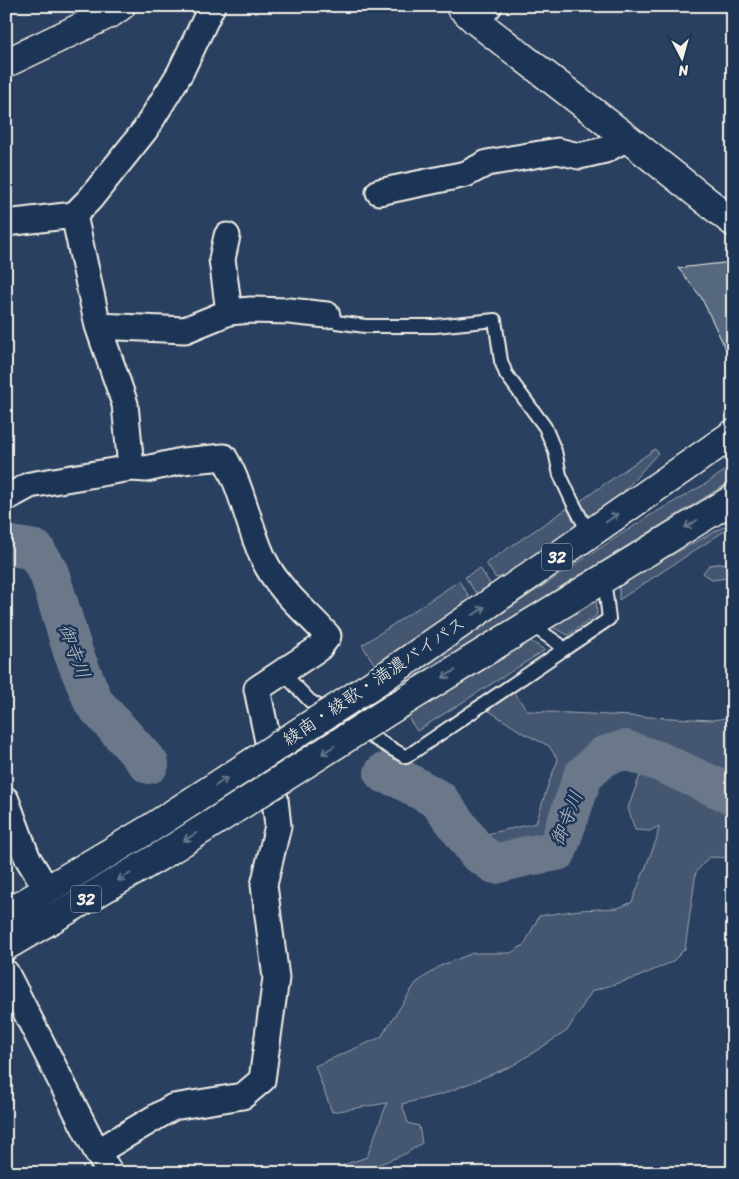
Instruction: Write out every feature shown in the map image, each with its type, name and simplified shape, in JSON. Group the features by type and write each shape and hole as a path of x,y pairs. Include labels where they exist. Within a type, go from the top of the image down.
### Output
{"main road":[{"path":"6,63 111,13 121,6"},
{"path":"475,11 627,138 733,222"},
{"name":"綾南・綾歌・満濃バイパス","path":"6,914 151,828 381,679 733,434"},
{"name":"綾南・綾歌・満濃バイパス","path":"6,946 166,852 398,705 733,499"}],"street":[{"path":"6,223 74,215 90,199 145,130 180,74 212,6"},
{"path":"379,192 466,174 487,163 558,150 579,156 605,150 627,138"},
{"path":"74,215 98,326 125,404 131,468"},
{"path":"227,236 222,259 229,312"},
{"path":"98,326 185,330 229,312 251,310 289,311 327,316"},
{"path":"6,498 30,486 131,468 146,468 182,461 224,457 233,472 264,560 282,589 328,636 319,648 257,689 268,746 278,826 264,885 276,978 262,1080 243,1096 173,1108 97,1152"},
{"path":"6,800 27,857 47,890"},
{"path":"6,973 97,1152 110,1173"}],"lane":[{"path":"327,316 336,322 365,326 435,326 494,320 501,361 506,374 545,427 555,450 560,475 589,534"},
{"path":"282,672 310,701 406,757 609,619 604,578"},
{"path":"530,624 560,644 563,650"}],"shaded area":[{"path":"655,449 658,453 609,508 594,518 585,518 576,504"},
{"path":"733,465 733,480 391,692 388,688 649,516 707,483"},
{"path":"568,508 578,522 576,530 503,579 495,577 486,563"},
{"path":"725,526 726,530 619,600 619,584"},
{"path":"733,562 733,577 713,580 703,573 709,565"},
{"path":"480,568 489,582 489,589 482,593 475,592 465,577"},
{"path":"459,581 469,596 467,603 375,665 362,645"},
{"path":"596,597 597,615 568,635 550,626"},
{"path":"527,639 545,650 417,731 407,716"},
{"path":"514,693 528,711 712,720 733,717 733,790 660,757 625,744 602,752 579,774 553,847 495,859 483,850 487,834 536,823 558,760 549,746 523,733 486,709"},
{"path":"645,762 733,800 733,858 709,857 696,872 685,949 672,962 638,977 592,991 567,1031 512,1066 443,1094 402,1104 408,1123 419,1126 422,1143 405,1154 357,1173 334,1173 346,1164 367,1157 387,1103 332,1112 315,1066 381,1037 416,983 440,966 473,953 511,953 524,945 539,916 579,910 618,908 632,902 657,838 659,826 650,831 635,830 628,808"}],"building":[{"path":"733,262 733,364 701,297 678,268"}],"waterway":[{"name":"御寺川","path":"6,545 35,550 49,573 73,652 94,703 149,764"},
{"name":"御寺川","path":"384,773 401,779 439,800 477,852 495,864 557,851 583,776 604,756 625,750 658,761 733,795"}]}
